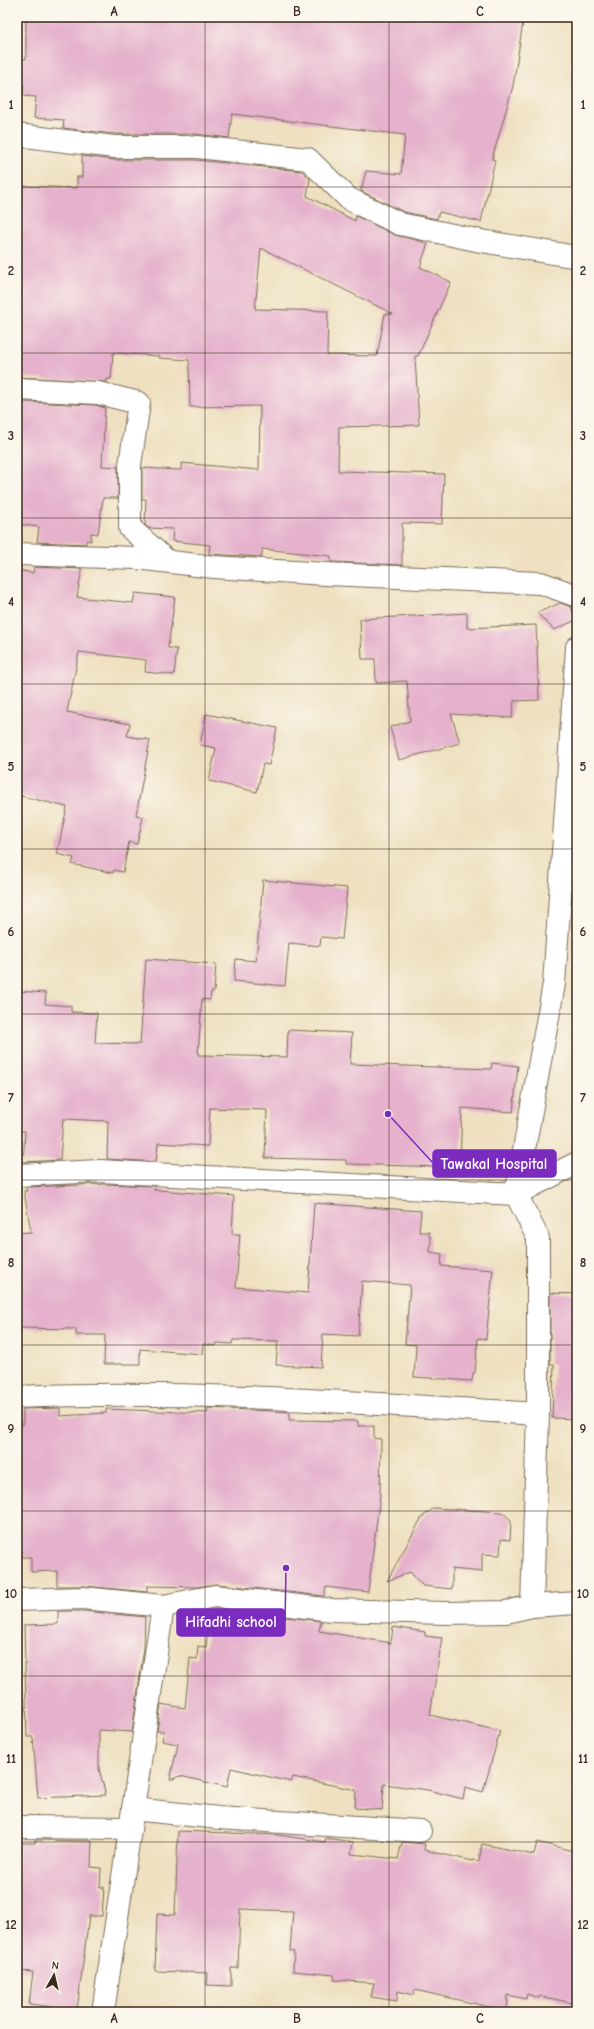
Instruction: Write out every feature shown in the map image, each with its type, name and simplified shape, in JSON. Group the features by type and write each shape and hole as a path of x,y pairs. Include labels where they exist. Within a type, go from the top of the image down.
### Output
{"street":[{"path":"17,135 114,147 197,148 308,159 350,199 400,224 481,241 577,257"},
{"path":"17,389 98,393 139,403 130,465 130,528 166,561"},
{"path":"17,554 136,558 214,567 326,574 542,583 577,596"},
{"path":"532,1606 538,1414 538,1238 516,1194 554,984 577,647"},
{"path":"17,1175 100,1171 516,1194 577,1163"},
{"path":"17,1397 84,1394 311,1399 538,1414"},
{"path":"17,1600 83,1598 163,1606 215,1596 332,1610 446,1613 506,1612 532,1606 577,1603"},
{"path":"103,2012 163,1606"},
{"path":"17,1827 132,1818 219,1818 420,1830"}],"building":[{"path":"26,17 489,17 523,22 513,86 492,159 495,160 481,222 439,212 437,219 404,212 361,191 366,171 401,174 405,135 232,114 229,138 197,134 115,134 63,128 64,120 34,118 36,97 23,96 24,85 17,84 17,58 26,59"},
{"path":"82,156 114,160 196,160 302,171 310,179 307,196 355,221 356,216 395,235 428,243 420,267 451,282 418,356 415,356 419,425 339,427 338,471 444,474 442,524 402,523 402,565 331,562 331,556 262,549 262,557 209,554 210,545 172,541 173,529 148,528 145,525 146,499 142,499 142,468 181,470 181,463 259,470 260,406 190,407 189,360 159,358 160,356 113,353 111,379 107,379 107,382 17,377 17,276 22,186 77,188 77,177 82,177","holes":["261,248 393,314 385,314 377,356 327,355 328,311 255,309"]},
{"path":"23,402 96,405 105,408 102,466 118,467 118,498 103,498 98,534 91,533 91,541 86,540 86,544 37,542 39,527 17,524 17,440 19,440"},
{"path":"34,567 82,569 77,597 133,603 135,593 175,597 168,648 177,649 174,675 145,672 146,660 79,652 67,712 130,724 127,736 150,740 136,815 143,817 137,844 129,842 123,872 114,870 113,873 72,864 74,858 57,854 67,807 17,795 17,570 33,573"},
{"path":"560,603 571,607 576,620 554,630 537,613"},
{"path":"467,613 467,628 536,625 539,700 514,701 512,718 451,714 460,743 399,760 390,727 410,721 407,681 376,683 375,659 362,659 360,619"},
{"path":"206,714 277,728 269,765 263,764 257,792 209,781 216,748 200,745"},
{"path":"263,880 347,888 342,939 321,937 320,946 289,943 285,986 234,981 236,959 256,961"},
{"path":"146,959 216,964 214,992 211,992 210,1000 202,999 198,1055 287,1057 288,1030 352,1033 350,1064 491,1069 492,1063 518,1066 513,1112 462,1108 460,1164 441,1164 440,1167 346,1164 346,1160 265,1158 267,1110 210,1108 208,1146 158,1143 156,1162 107,1159 108,1121 63,1119 60,1160 23,1162 25,1131 17,1131 17,991 46,993 45,1004 71,1006 71,1012 97,1013 95,1043 140,1044"},
{"path":"106,1184 154,1186 154,1190 234,1196 232,1234 240,1234 236,1287 308,1293 314,1203 421,1211 419,1232 429,1232 429,1236 431,1237 430,1252 442,1254 441,1266 493,1270 486,1339 478,1338 475,1373 473,1373 472,1381 414,1377 416,1345 405,1344 410,1285 362,1281 358,1336 323,1334 321,1367 276,1365 278,1341 233,1340 232,1344 217,1343 216,1346 203,1344 202,1354 140,1349 140,1364 104,1364 105,1335 76,1335 76,1329 17,1328 17,1233 31,1232 24,1191 27,1191 26,1187"},
{"path":"550,1293 577,1294 577,1419 552,1418 554,1364 550,1364"},
{"path":"60,1408 60,1416 106,1413 106,1409 207,1413 208,1408 290,1412 289,1420 358,1421 358,1426 374,1426 374,1438 381,1439 380,1495 368,1592 326,1587 324,1596 216,1584 197,1587 147,1586 147,1592 84,1586 57,1586 57,1571 31,1572 31,1557 21,1557 22,1551 20,1552 17,1425 23,1425 23,1409"},
{"path":"434,1508 502,1512 511,1520 510,1540 501,1539 500,1555 482,1554 482,1572 452,1569 452,1589 423,1586 410,1572 387,1581 422,1517"},
{"path":"215,1609 321,1621 319,1631 391,1643 393,1627 425,1632 425,1636 442,1638 430,1715 500,1731 483,1792 465,1787 463,1799 428,1790 384,1784 382,1810 355,1808 356,1790 293,1777 291,1782 231,1768 227,1787 180,1776 170,1780 178,1744 162,1741 164,1731 157,1731 161,1704 185,1708 190,1658 197,1659 198,1646 206,1647 210,1610"},
{"path":"58,1611 83,1611 145,1617 144,1648 132,1732 99,1730 99,1769 106,1795 38,1798 33,1737 27,1737 24,1625 58,1624"},
{"path":"178,1831 278,1835 325,1842 326,1838 353,1842 351,1854 398,1859 402,1842 425,1844 424,1850 473,1861 479,1861 482,1844 534,1855 537,1842 577,1852 577,2004 540,1996 539,1998 527,1994 526,1999 508,1995 507,2011 415,1990 414,1995 398,1991 397,2001 371,1997 374,1983 334,1980 334,1975 293,1971 294,1952 290,1951 293,1911 240,1909 238,1968 231,1968 231,1986 207,1985 208,1973 155,1971 157,1914 175,1915"},
{"path":"35,1840 92,1841 91,1867 101,1868 100,1887 104,1887 102,1916 89,1916 77,2010 29,2004 33,1972 17,1971 18,1843 35,1843"}],"place":[{"name":"Tawakal Hospital","path":"388,1114"},
{"name":"Hifadhi school","path":"286,1568"}]}
